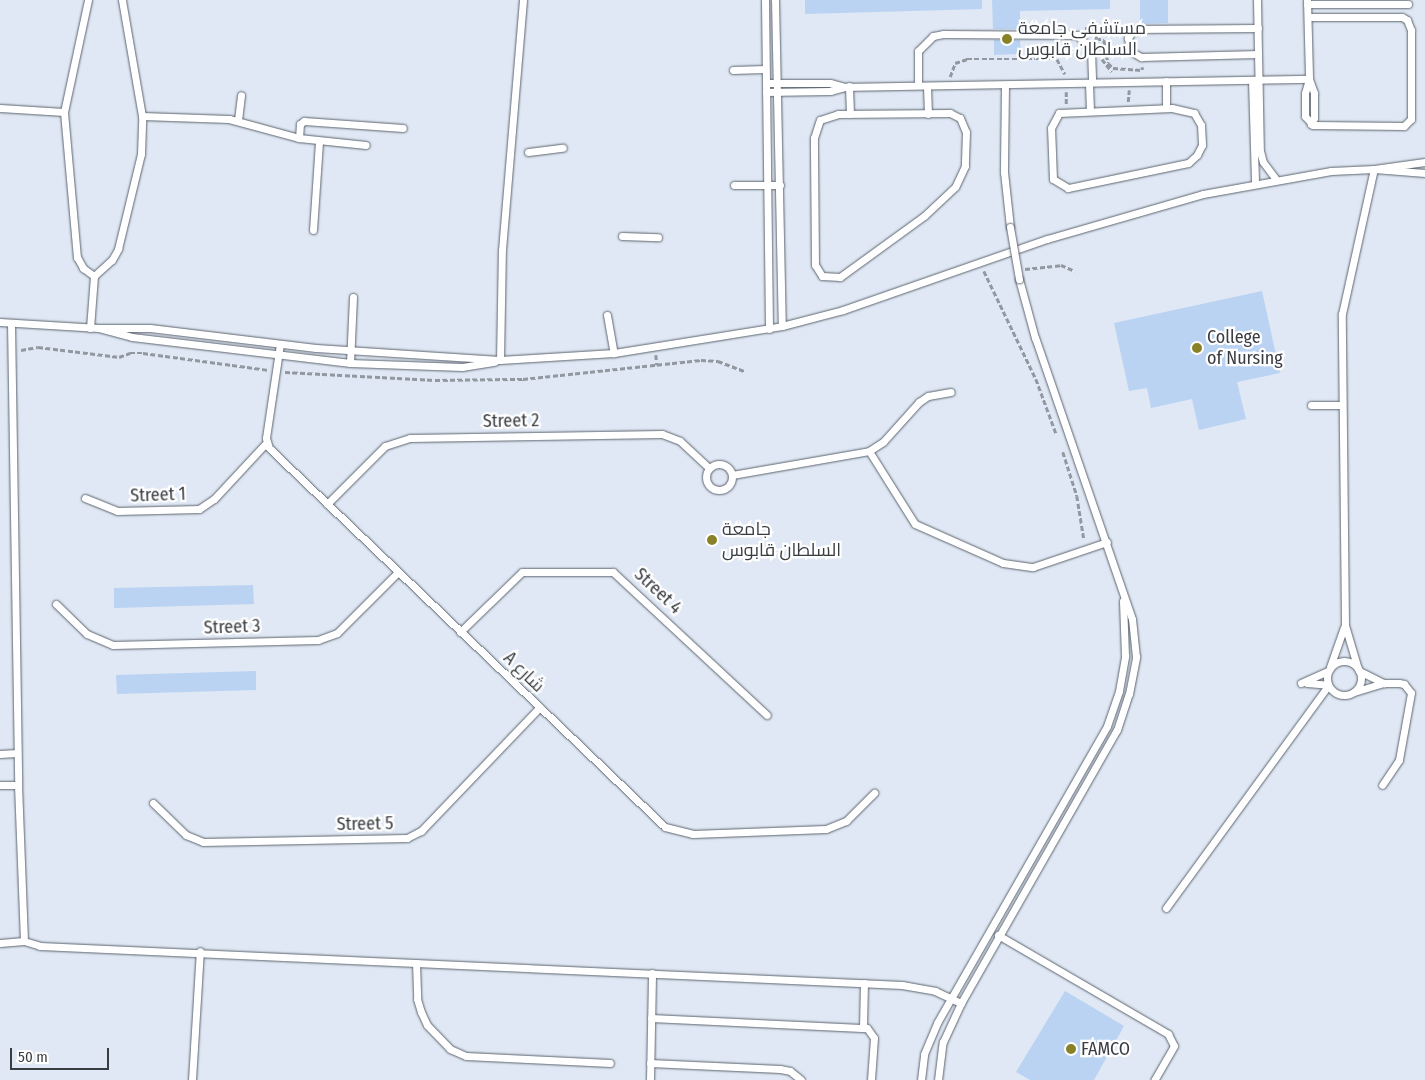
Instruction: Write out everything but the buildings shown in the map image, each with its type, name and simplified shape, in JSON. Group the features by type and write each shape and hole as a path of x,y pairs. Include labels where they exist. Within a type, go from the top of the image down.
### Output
{"lane":[{"path":"88,0 64,112 77,257 83,268 94,276"},
{"path":"94,276 104,269 118,250 141,154 142,116 122,0"},
{"path":"500,360 502,250 523,0"},
{"path":"765,0 770,329"},
{"path":"775,0 782,326"},
{"path":"1255,183 1258,54 1257,0"},
{"path":"1308,17 1402,17 1407,20 1412,30 1411,114 1408,124 1399,127 1311,124 1314,118 1314,93 1309,80 1307,2 1408,4"},
{"path":"1258,28 1134,29 1128,38 1130,51 1141,57 1258,54"},
{"path":"918,85 918,51 933,36 1078,35 1091,49 1090,111"},
{"path":"733,70 765,69"},
{"path":"1256,80 1260,151 1263,162 1276,179"},
{"path":"766,83 927,86 1309,80"},
{"path":"1166,81 1166,108"},
{"path":"938,1080 943,1042 961,1003 998,935 1117,730 1129,694 1136,657 1132,620 1121,584 1035,338 1019,279 1010,228 1004,172 1005,85"},
{"path":"766,92 830,91 847,86"},
{"path":"847,86 850,114"},
{"path":"927,86 928,114"},
{"path":"238,120 240,95"},
{"path":"0,108 64,112"},
{"path":"1166,108 1194,113 1202,125 1202,145 1198,156 1188,163 1068,188 1053,178 1051,128 1054,116 1066,111 1128,110 1166,108"},
{"path":"950,113 960,118 965,124 966,155 961,177 955,187 911,226 840,277 828,279 817,271 815,265 814,128 828,115 850,114 950,113"},
{"path":"142,116 238,120 319,142 366,145"},
{"path":"299,138 300,124 304,122 403,128"},
{"path":"313,230 319,142"},
{"path":"528,152 563,148"},
{"path":"99,328 132,337 278,356 350,362 462,367 500,360 614,353 770,329 842,310 1047,239 1169,203 1276,179 1331,171 1374,169 1425,162"},
{"path":"1374,169 1425,174"},
{"path":"1354,692 1361,682 1345,624 1342,405 1343,300 1374,169"},
{"path":"734,185 780,185"},
{"path":"622,236 658,237"},
{"path":"90,328 94,276"},
{"path":"350,362 353,297"},
{"path":"607,315 614,353"},
{"path":"0,322 90,328 150,328 351,351 500,360"},
{"path":"11,323 17,753 24,941"},
{"path":"266,443 280,344"},
{"path":"732,475 869,451 883,442 919,402 928,396 951,392"},
{"path":"1311,405 1342,405"},
{"name":"Street 2","path":"327,504 385,446 410,438 662,434 680,441 709,468"},
{"name":"Street 1","path":"85,498 117,511 199,509 214,499 266,443"},
{"name":"A شارع","path":"266,443 657,821 683,834 826,829 846,821 874,793"},
{"path":"869,451 905,512 922,528 1018,567 1033,567 1107,542"},
{"path":"723,464 732,475 730,485 718,491 706,482 709,468 723,464"},
{"name":"Street 3","path":"56,604 87,634 113,645 318,640 337,633 398,572"},
{"name":"Street 4","path":"460,632 522,572 613,572 767,715"},
{"path":"921,1080 929,1038 950,998 1107,726 1118,692 1125,656 1126,620 1121,584"},
{"path":"1166,908 1328,686 1329,670 1345,624"},
{"path":"1382,785 1399,760 1411,693 1404,684 1384,683 1342,696 1328,686 1301,683 1329,670 1340,661 1347,661 1359,670 1384,683"},
{"name":"Street 5","path":"153,803 186,835 203,842 407,838 421,831 539,708"},
{"path":"0,754 17,753"},
{"path":"0,785 18,785"},
{"path":"998,935 1168,1034 1174,1046 1154,1080"},
{"path":"0,943 24,941 40,946 200,951 919,986 961,1003"},
{"path":"192,1080 200,951"},
{"path":"416,963 417,998 421,1012 427,1025 450,1049 466,1056 610,1063"},
{"path":"650,1080 652,973"},
{"path":"863,1027 864,983"},
{"path":"651,1018 863,1027 873,1034 871,1080"},
{"path":"650,1063 780,1069 790,1071 801,1080"}],"path":[{"path":"1078,35 1078,28 1134,29"},
{"path":"1094,28 1098,46"},
{"path":"1096,38 1104,40 1108,63 1113,68 1142,70 1141,57"},
{"path":"1100,51 1105,66 1115,73 1129,74 1128,110"},
{"path":"950,85 950,73 955,63 977,59 1057,59 1065,72 1066,111"},
{"path":"980,263 1036,380 1058,440"},
{"path":"1030,268 1061,265 1075,271"},
{"path":"1061,448 1077,496 1086,549"}],"place":[{"name":"مستشفى جامعة السلطان قابوس","path":"1007,39"},
{"name":"College of Nursing","path":"1197,348"},
{"name":"جامعة السلطان قابوس","path":"712,540"},
{"name":"FAMCO","path":"1071,1049"}]}
